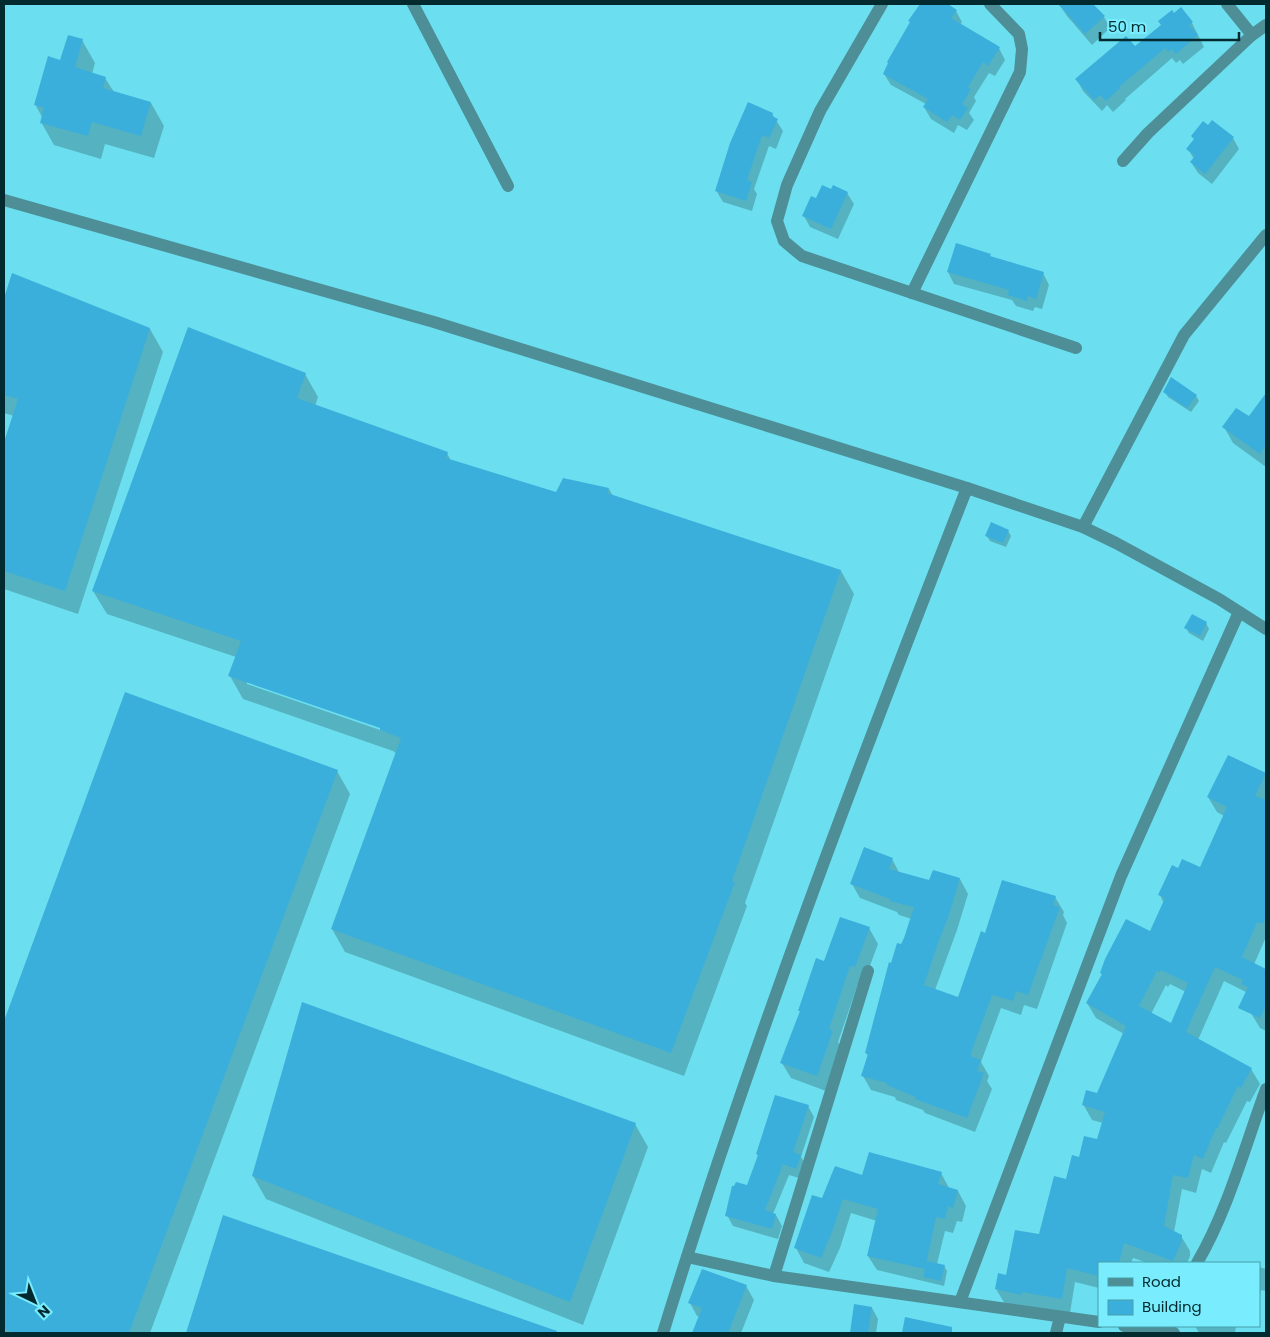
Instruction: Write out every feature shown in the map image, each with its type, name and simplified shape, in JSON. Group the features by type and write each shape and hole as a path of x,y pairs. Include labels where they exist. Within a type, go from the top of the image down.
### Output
{"street":[{"path":"413,4 508,186"},
{"path":"882,4 820,111 787,186 777,221 784,241 802,256 1076,348"},
{"path":"912,293 1020,72 1022,48 1018,34 990,4"},
{"path":"1227,4 1252,35"},
{"path":"1123,161 1155,126 1252,35 1266,26"},
{"path":"4,200 434,322 1083,526 1219,599 1266,629"},
{"path":"1083,526 1184,335 1266,235"},
{"path":"664,1333 687,1257 796,935 967,488"},
{"path":"960,1302 1121,876 1239,612"},
{"path":"774,1276 868,970"},
{"path":"1199,1262 1223,1208 1266,1089"},
{"path":"687,1257 774,1276 1098,1322"},
{"path":"1056,1333 1060,1317"},
{"path":"1142,1327 1160,1328 1174,1333"}],"building":[{"path":"920,4 948,4 957,10 951,18 1000,47 988,66 983,62 968,87 971,89 962,104 968,108 960,120 952,115 947,122 923,107 928,99 883,74 887,62 910,22 908,21"},
{"path":"1058,4 1093,4 1105,16 1085,34"},
{"path":"1181,7 1193,22 1189,25 1198,35 1176,54 1172,49 1168,52 1165,48 1119,87 1106,101 1100,95 1094,100 1075,79 1126,36 1135,46 1161,25 1158,21 1172,10 1174,13"},
{"path":"68,35 83,39 75,67 106,77 103,88 151,102 141,136 92,122 88,136 40,123 44,108 34,105 48,56 60,60"},
{"path":"748,102 773,113 772,116 778,119 769,138 762,135 747,180 752,182 746,201 715,191 730,143"},
{"path":"1212,120 1234,137 1205,174 1190,162 1195,156 1186,149 1194,139 1191,136 1203,121 1208,125"},
{"path":"822,185 831,189 833,185 848,192 831,229 802,216 811,196 816,198"},
{"path":"956,243 991,254 990,256 1044,272 1036,299 1028,296 1027,301 1008,295 1009,290 947,272"},
{"path":"12,273 150,328 65,591 4,571 4,442 18,399 4,395 4,298"},
{"path":"188,327 306,373 297,398 448,452 446,458 556,492 563,478 609,488 607,493 841,570 732,881 735,882 671,1053 331,929 401,738 380,730 380,728 228,676 241,641 92,591"},
{"path":"1171,377 1197,395 1187,408 1163,392"},
{"path":"1266,393 1266,445 1260,454 1222,427 1236,408 1249,416"},
{"path":"991,522 1009,530 1003,543 985,536"},
{"path":"1192,614 1207,622 1200,636 1184,628"},
{"path":"125,692 338,770 129,1333 15,1333 4,1329 4,1021"},
{"path":"1228,755 1266,773 1255,796 1266,800 1266,916 1263,924 1257,922 1242,957 1266,969 1266,1006 1260,1018 1238,1008 1248,987 1241,984 1243,980 1215,967 1186,1032 1252,1068 1241,1088 1238,1086 1216,1128 1203,1159 1194,1155 1188,1178 1173,1175 1164,1226 1182,1235 1182,1241 1173,1261 1124,1243 1119,1262 1098,1262 1098,1276 1067,1268 1062,1299 1022,1292 1021,1295 995,1289 998,1273 1006,1275 1015,1230 1039,1234 1054,1176 1066,1179 1072,1155 1079,1157 1084,1136 1097,1139 1105,1112 1082,1105 1086,1090 1097,1093 1126,1026 1086,1003 1102,974 1100,973 1105,959 1126,919 1150,931 1165,898 1158,895 1172,865 1178,868 1182,859 1200,867 1227,807 1207,797","holes":["1161,970 1188,983 1171,1023 1139,1006 1157,971 1160,972"]},
{"path":"864,847 893,858 889,869 929,880 933,870 960,878 924,985 958,997 981,931 985,933 1002,880 1056,896 1053,905 1060,907 1028,995 1016,991 1013,1001 992,995 970,1056 981,1060 977,1071 984,1073 967,1118 915,1099 916,1097 887,1085 887,1083 861,1076 868,1054 865,1053 889,962 891,963 897,943 901,944 904,938 914,907 890,901 890,899 850,884"},
{"path":"840,917 870,927 855,967 850,966 829,1029 833,1031 817,1076 780,1063 800,1011 798,1011 816,958 824,961"},
{"path":"302,1002 636,1123 570,1302 252,1176"},
{"path":"775,1095 809,1105 793,1152 801,1155 796,1169 783,1164 765,1210 776,1214 772,1229 725,1216 732,1186 736,1182 747,1185 758,1155 756,1154"},
{"path":"869,1152 942,1172 938,1184 958,1190 953,1208 948,1206 945,1219 936,1217 925,1269 867,1256 878,1209 843,1199 821,1258 794,1248 812,1195 822,1198 835,1166 862,1175"},
{"path":"223,1215 557,1331 556,1333 186,1333"},
{"path":"927,1261 945,1265 941,1281 923,1277"},
{"path":"702,1269 747,1285 728,1333 692,1333 702,1308 688,1303"},
{"path":"854,1304 872,1307 868,1333 850,1333"},
{"path":"905,1317 952,1327 952,1333 902,1333"}]}
